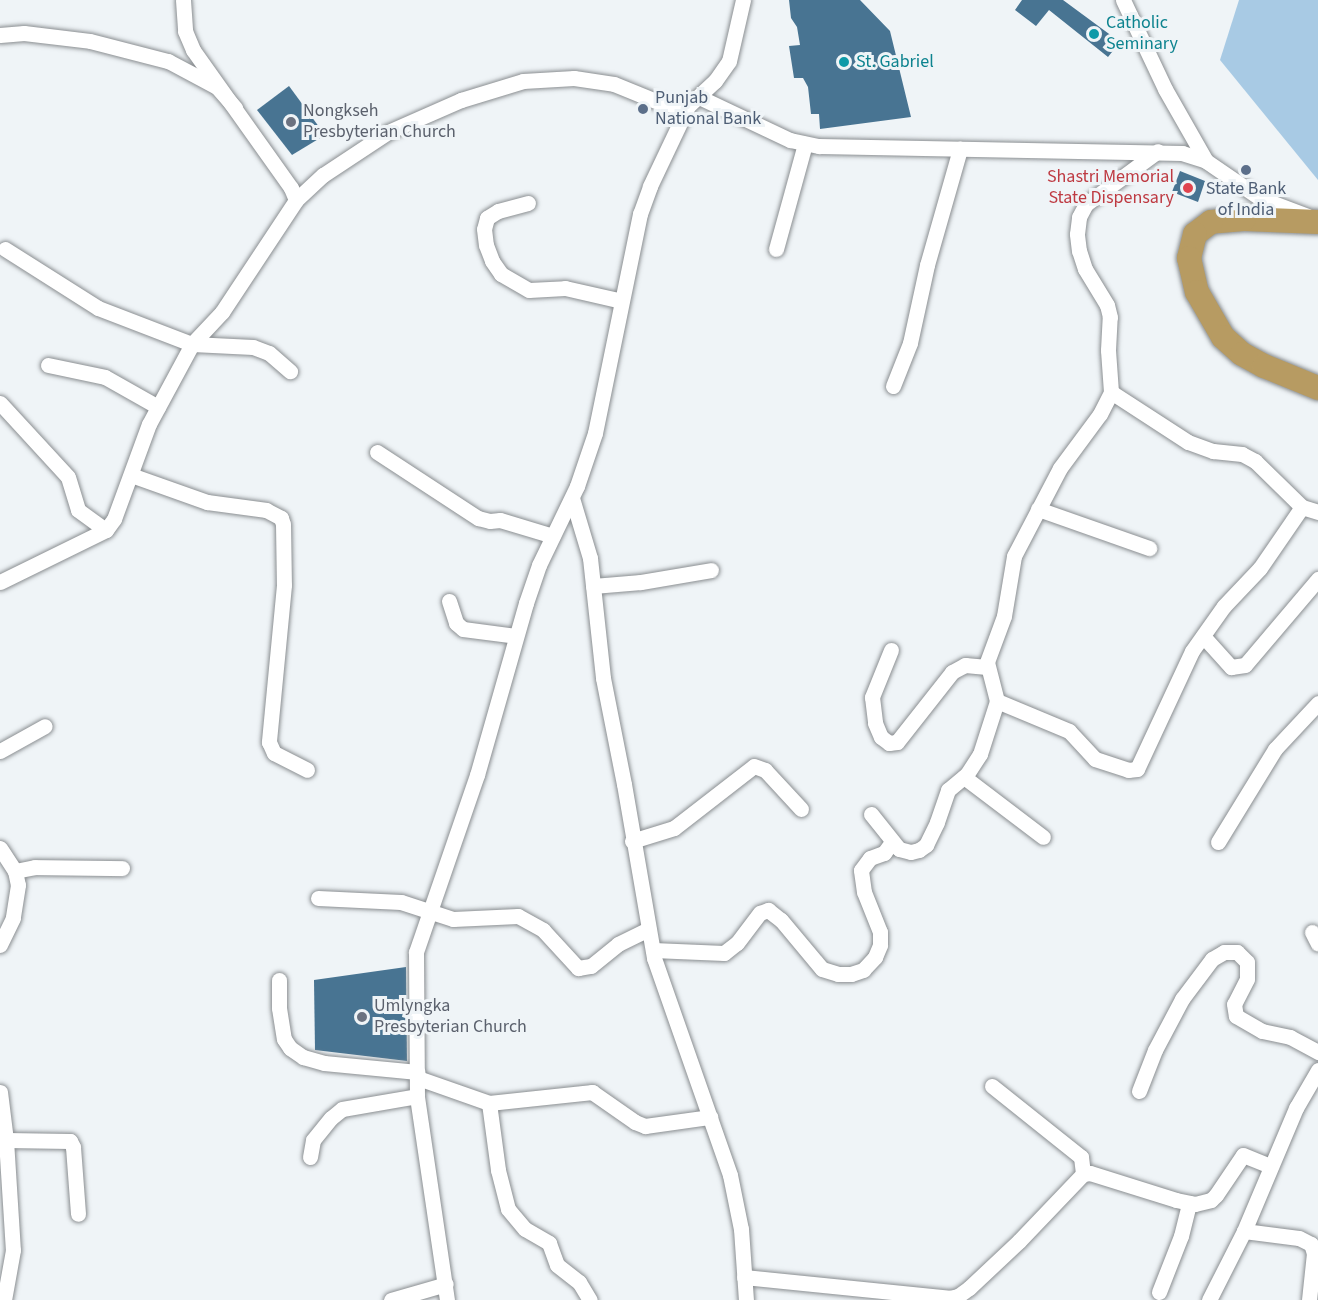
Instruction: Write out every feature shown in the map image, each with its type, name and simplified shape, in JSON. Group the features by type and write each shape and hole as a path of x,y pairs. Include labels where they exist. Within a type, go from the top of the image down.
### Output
{"highway":[{"path":"1318,221 1244,219 1211,222 1195,234 1189,258 1197,292 1223,337 1242,354 1264,366 1318,388"}],"street":[{"path":"183,0 185,31 193,50 291,188 296,200"},
{"path":"447,1300 417,1096 416,952 477,775 516,636 539,565 572,498 595,433 640,214 650,186 694,101 715,81 729,61 743,0"},
{"path":"1123,0 1165,90 1206,161"},
{"path":"0,35 24,33 90,41 168,61 217,87 235,108"},
{"path":"0,582 106,530 114,519 158,407 192,344 222,312 296,200 323,175 388,132 461,100 523,81 584,79 614,84 663,104 694,101 805,144 1182,153 1206,161 1260,198 1318,221"},
{"path":"776,249 805,144"},
{"path":"893,386 910,343 927,265 960,149"},
{"path":"871,814 899,849 911,852 926,845 948,790 964,777 980,754 998,701 987,667 1004,616 1010,566 1060,468 1100,414 1111,392 1107,350 1110,317 1107,305 1085,268 1079,251 1077,234 1079,217 1086,204 1158,151"},
{"path":"528,203 498,211 486,218 484,229 486,245 501,274 529,290 565,288 622,301"},
{"path":"5,249 98,308 192,344 253,347 269,353 290,371"},
{"path":"48,365 105,377 158,407"},
{"path":"1111,392 1188,442 1212,451 1242,454 1255,461 1302,507 1318,512"},
{"path":"0,403 68,477 78,510 106,530"},
{"path":"377,452 478,518 490,521 500,519 553,536"},
{"path":"130,475 207,502 267,510 280,518 283,524 284,585 269,742 274,753 307,770"},
{"path":"572,498 586,538 603,678 624,784 652,950 660,981 735,1194 746,1300"},
{"path":"998,701 1069,731 1095,759 1133,770 1140,765 1192,651 1224,606 1260,568 1302,507"},
{"path":"1038,509 1149,548"},
{"path":"593,586 640,582 711,570"},
{"path":"1203,636 1231,667 1245,665 1318,579"},
{"path":"449,601 456,623 463,629 516,636"},
{"path":"891,650 872,697 875,723 881,737 889,743 897,742 952,672 965,665 987,667"},
{"path":"1218,842 1275,749 1318,703"},
{"path":"0,751 45,726"},
{"path":"632,841 674,828 754,766 765,770 801,809"},
{"path":"964,777 1043,837"},
{"path":"652,950 724,953 737,944 760,913 768,910 782,920 822,969 838,974 863,970 875,957 880,945 880,932 864,892 861,870 870,858 884,853 892,842"},
{"path":"0,848 15,871 18,885 15,910 0,945"},
{"path":"15,871 34,867 122,868"},
{"path":"318,898 401,902 453,919 507,916 527,920 543,930 578,968 591,966 618,944 649,929"},
{"path":"1139,1091 1155,1050 1182,999 1212,959 1224,952 1237,952 1243,956 1248,972 1247,979 1234,1004 1236,1016 1262,1031 1290,1037 1318,1052"},
{"path":"279,981 281,1028 290,1048 303,1057 324,1063 418,1075 489,1103 591,1092 635,1122 645,1126 710,1118"},
{"path":"1209,1300 1244,1231 1296,1108 1318,1070"},
{"path":"992,1086 1081,1157 1083,1174"},
{"path":"0,1092 6,1140 5,1197 13,1250 4,1300"},
{"path":"310,1157 313,1140 331,1118 342,1109 417,1096"},
{"path":"489,1103 498,1170 508,1209 525,1229 549,1244 557,1265 579,1282 590,1300"},
{"path":"6,1140 70,1141 73,1147 78,1214"},
{"path":"744,1277 959,1298 1019,1241 1083,1174 1090,1173 1189,1203 1211,1200 1243,1155 1270,1166"},
{"path":"1159,1292 1181,1236 1189,1203"},
{"path":"1244,1231 1299,1238 1316,1255 1309,1300"},
{"path":"391,1300 446,1284"}],"shaded area":[{"path":"1239,0 1318,0 1318,180 1220,60"}],"building":[{"name":"St. Gabriel","path":"789,0 860,0 890,31 911,117 820,129 819,114 811,114 808,87 803,78 794,78 789,46 800,45 797,27 791,18"},
{"name":"Catholic Seminary","path":"1022,0 1063,0 1120,42 1108,57 1049,10 1036,26 1015,10"},
{"name":"Nongkseh Presbyterian Church","path":"289,86 325,135 292,155 257,110"},
{"path":"1180,171 1205,181 1198,202 1172,192"},
{"name":"Umlyngka Presbyterian Church","path":"406,967 407,1061 315,1050 314,980"}],"place":[{"name":"Catholic Seminary","path":"1094,34"},
{"name":"St. Gabriel","path":"844,62"},
{"name":"Punjab National Bank","path":"643,109"},
{"name":"Nongkseh Presbyterian Church","path":"291,122"},
{"name":"State Bank of India","path":"1246,170"},
{"name":"Shastri Memorial State Dispensary","path":"1188,188"},
{"name":"Umlyngka Presbyterian Church","path":"362,1017"}]}
